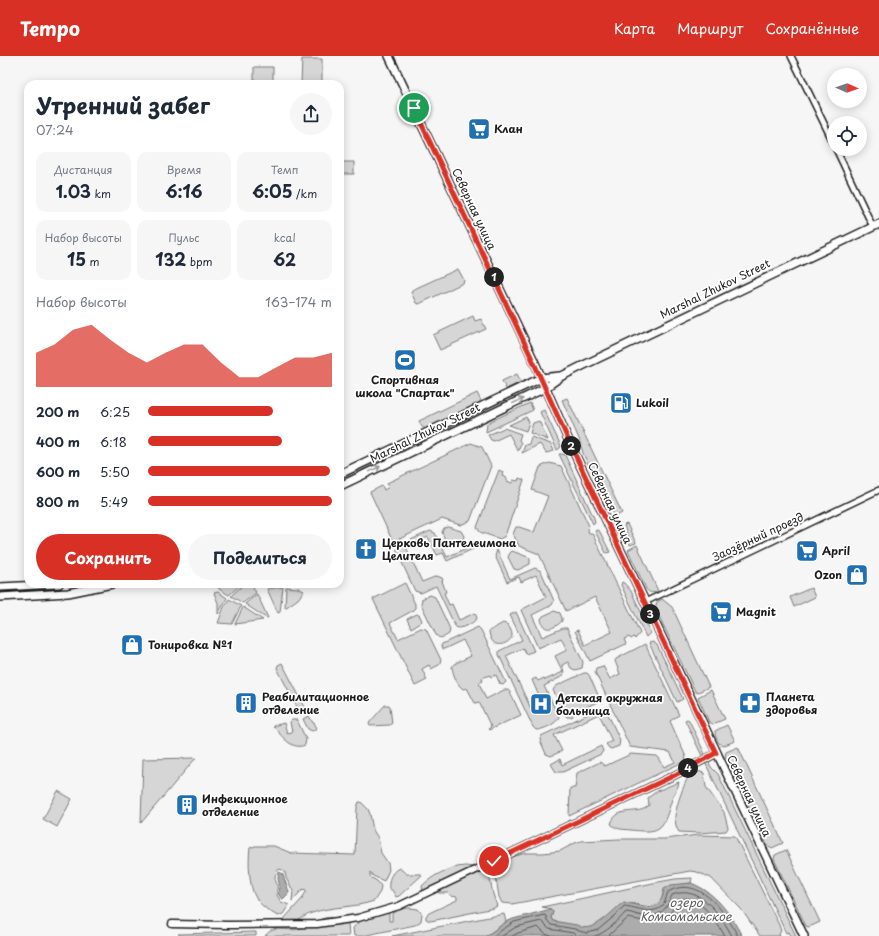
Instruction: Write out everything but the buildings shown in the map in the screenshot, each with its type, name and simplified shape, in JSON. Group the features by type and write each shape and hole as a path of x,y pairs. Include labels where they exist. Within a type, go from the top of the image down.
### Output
{"main road":[{"name":"Северная улица","path":"389,56 541,378 571,446 804,936"},
{"name":"Marshal Zhukov Street","path":"344,484 545,388 562,376 876,225"},
{"name":"Marshal Zhukov Street","path":"344,472 541,378 562,376"},
{"path":"491,403 495,412"},
{"path":"0,587 24,586"},
{"path":"53,594 55,588"},
{"path":"0,597 53,594 95,588"}],"street":[{"path":"792,56 827,129"},
{"path":"840,156 876,225"},
{"name":"Заозёрный проезд","path":"645,602 879,490"},
{"path":"172,924 316,924 358,918 399,906 673,776 716,753"}],"shaded area":[{"path":"302,59 322,59 322,80 301,80"},
{"path":"254,67 273,67 273,80 254,80"},
{"path":"344,162 354,162 354,174 344,174"},
{"path":"458,269 464,280 463,283 419,304 416,303 411,292 412,290"},
{"path":"473,316 475,321 481,319 486,329 440,350 433,335"},
{"path":"517,374 521,382 506,389 502,381"},
{"path":"477,393 481,401 470,409 428,429 421,426 419,421"},
{"path":"567,398 622,513 616,516 606,504 583,453 579,439 562,400"},
{"path":"530,403 533,410 486,432 487,424 491,421"},
{"path":"484,410 485,412 344,479 344,477"},
{"path":"544,410 561,446 557,450 540,412"},
{"path":"526,417 529,422 526,431 509,425"},
{"path":"539,421 548,440 530,433 533,423"},
{"path":"504,428 521,434 519,440 521,443 518,451 509,434 494,441 491,440 488,435"},
{"path":"531,437 551,444 554,451 546,453 540,444 522,453 525,445 529,444"},
{"path":"471,443 482,447 491,466 470,521 460,525 442,519 397,540 392,540 370,492 382,486 384,490 389,487 387,483"},
{"path":"559,454 565,455 594,518 595,522 593,524"},
{"path":"549,463 561,466 589,526 587,528 589,533 592,533 640,633 635,639 634,637 631,639 629,637 624,639 626,644 590,661 575,631 578,630 585,645 612,632 595,597 566,611 539,554 519,546 513,534 516,527 534,532 548,496 532,490 540,467"},
{"path":"499,470 503,472 502,476 507,478 507,481 512,483 513,480 518,481 519,478 524,480 505,536 500,539 480,532 477,527"},
{"path":"627,524 636,543 630,545 624,525"},
{"path":"448,527 461,531 464,536 463,540 450,546 447,545 442,532 444,528"},
{"path":"597,530 600,532 610,552 606,553 595,531"},
{"path":"430,531 435,533 447,557 477,543 475,548 447,561 443,553 437,555 428,537 406,547 422,582 437,576 442,578 446,592 444,593 449,605 452,604 459,620 475,613 477,618 474,622 466,626 457,628 455,626 436,586 421,593 415,591 397,552 400,545"},
{"path":"637,545 658,591 652,593 646,589 628,550"},
{"path":"497,550 510,579 535,568 541,571 554,601 552,605 532,615 542,637 563,628 567,628 583,662 582,668 575,670 571,668 568,662 562,665 564,672 563,676 544,686 559,717 558,720 552,724 539,730 536,730 533,727 499,655 499,651 522,640 510,615 516,612 534,651 526,654 523,648 506,656 534,715 545,710 532,680 536,678 538,681 544,678 545,680 563,672 555,656 567,650 561,638 538,648 521,610 546,597 536,575 521,582 519,577 507,582 495,556"},
{"path":"512,551 528,557 530,559 530,564 518,570 514,569 508,557"},
{"path":"622,582 631,591 650,631 646,637 621,585"},
{"path":"405,583 415,604 415,608 390,623 398,639 421,628 426,629 441,660 439,665 431,669 429,665 422,669 427,680 415,686 373,599"},
{"path":"218,588 237,588 229,595"},
{"path":"240,588 254,588 256,593 243,603 231,596"},
{"path":"283,588 280,612 278,613 267,589"},
{"path":"286,588 298,588 304,591 298,599 285,608"},
{"path":"811,588 815,597 794,607 790,597"},
{"path":"218,592 227,598 218,614 218,603 214,593"},
{"path":"257,594 268,618 245,604"},
{"path":"430,595 435,597 450,629 449,634 442,638 436,635 421,604 422,599"},
{"path":"229,599 241,606 232,624 218,623 224,607"},
{"path":"662,599 672,607 709,687 696,693 655,608 657,602"},
{"path":"243,607 263,620 235,624"},
{"path":"554,611 560,613 562,621 552,628 546,628 541,619 543,616"},
{"path":"417,614 420,616 422,621 411,628 407,619"},
{"path":"503,623 508,625 512,634 511,638 506,643 497,644 491,638 489,631"},
{"path":"478,627 481,630 506,682 503,685 500,684 496,675 491,677 490,675 482,678 483,681 479,683 486,699 504,690 508,690 521,715 489,730 488,729 491,727 479,702 475,703 467,688 463,689 461,687 453,673 452,667 454,664 471,656 463,640 444,649 442,649 441,646 442,644"},
{"path":"653,642 657,645 683,699 677,702 649,643"},
{"path":"645,644 679,715 670,721 686,757 685,761 569,816 570,788 575,788 577,773 600,762 605,766 631,754 657,756 664,767 675,762 670,752 630,747 595,672 596,668 603,666 610,679 620,674 615,661 616,659"},
{"path":"282,663 306,709 300,713 277,668 278,665"},
{"path":"584,673 589,675 600,699 597,702 574,713 572,717 567,717 564,714 553,690 556,686"},
{"path":"711,690 725,719 713,724 709,722 698,697"},
{"path":"385,705 389,705 390,707 392,723 390,725 370,726 370,722"},
{"path":"601,708 606,710 620,740 619,746 611,749 606,744 612,741 599,714 554,735 562,751 551,756 546,754 540,740 541,736"},
{"path":"309,716 317,728 312,731 308,729 303,719"},
{"path":"292,720 297,720 306,739 305,745 295,746 291,744 273,727 284,723 287,733 292,732 290,722"},
{"path":"685,720 689,720 711,767 718,774 796,936 791,936 789,932 786,933"},
{"path":"727,725 735,741 722,746 717,740 715,731"},
{"path":"601,746 603,751 601,754 563,772 556,772 551,764 560,759 562,765"},
{"path":"738,747 783,843 772,848 767,845 725,756 726,752"},
{"path":"196,758 195,759 141,823 143,759"},
{"path":"697,771 704,773 706,787 724,812 728,828 726,831 699,833 679,832 677,829 675,813 681,793 691,772"},
{"path":"679,782 664,823 656,830 642,831 620,829 611,824 618,814 645,808 649,805 648,798 657,791"},
{"path":"58,791 72,799 57,827 43,819"},
{"path":"359,802 361,802 368,809 373,830 378,838 381,853 388,863 389,870 384,881 373,876 370,872 370,877 377,881 381,886 380,892 374,901 359,905 327,909 308,914 295,922 288,921 284,919 301,900 306,890 303,889 292,901 293,891 286,878 285,872 279,869 275,877 277,895 281,902 289,905 283,914 278,916 263,906 256,898 250,881 250,848 255,846 274,846 291,853 355,855 357,807"},
{"path":"699,835 735,836 779,925 781,931 779,934 780,936 760,936 741,909 711,878 697,872 690,871 512,904 502,903 499,897 494,866 503,860 525,853 560,851 581,841 664,839"},
{"path":"786,850 820,922 809,927 806,926 774,859 775,855"},
{"path":"465,866 488,870 497,906 494,908 436,920 430,921 426,919 426,916 429,913 457,900 457,897 451,896 448,893 439,893 435,890 423,892 422,886 431,878 442,872"},
{"path":"399,868 406,874 422,875 396,897 392,890 389,889 389,882 392,874"},
{"path":"692,878 691,883 683,884 663,893 659,904 655,906 651,907 630,903 621,904 606,920 596,926 586,929 553,921 551,918 553,912 551,909 542,907 653,883"},
{"path":"400,909 418,909 422,914 421,921 415,925 362,936 354,936 353,928 365,918 389,910 389,921 392,921 392,914"},
{"path":"504,914 506,922 486,936 392,936"},
{"path":"329,917 336,918 348,924 349,936 265,936 272,930 299,929 318,920"},
{"path":"256,932 256,936 182,936 178,934"}],"water":[{"path":"279,872 283,874 289,891 283,899 278,893 280,888 278,878"},
{"name":"озеро Комсомольское","path":"691,883 700,887 721,904 742,936 486,936 513,919 551,909 553,912 551,918 553,921 590,927 602,920 624,902 648,907 653,906 661,900 664,889 671,885"}],"place":[{"name":"Клан","path":"479,129"},
{"name":"Спортивная школа \"Спартак\"","path":"405,360"},
{"name":"Lukoil","path":"621,403"},
{"name":"Церковь Пантелеимона Целителя","path":"366,549"},
{"name":"April","path":"807,551"},
{"name":"Ozon","path":"857,575"},
{"name":"Magnit","path":"721,612"},
{"name":"Тонировка №1","path":"132,645"},
{"name":"Реабилитационное отделение","path":"246,703"},
{"name":"Планета здоровья","path":"750,703"},
{"name":"Детская окружная больница","path":"541,704"},
{"name":"Инфекционное отделение","path":"187,805"}],"route":[{"path":"414,108 716,753 673,776 494,861"}]}
